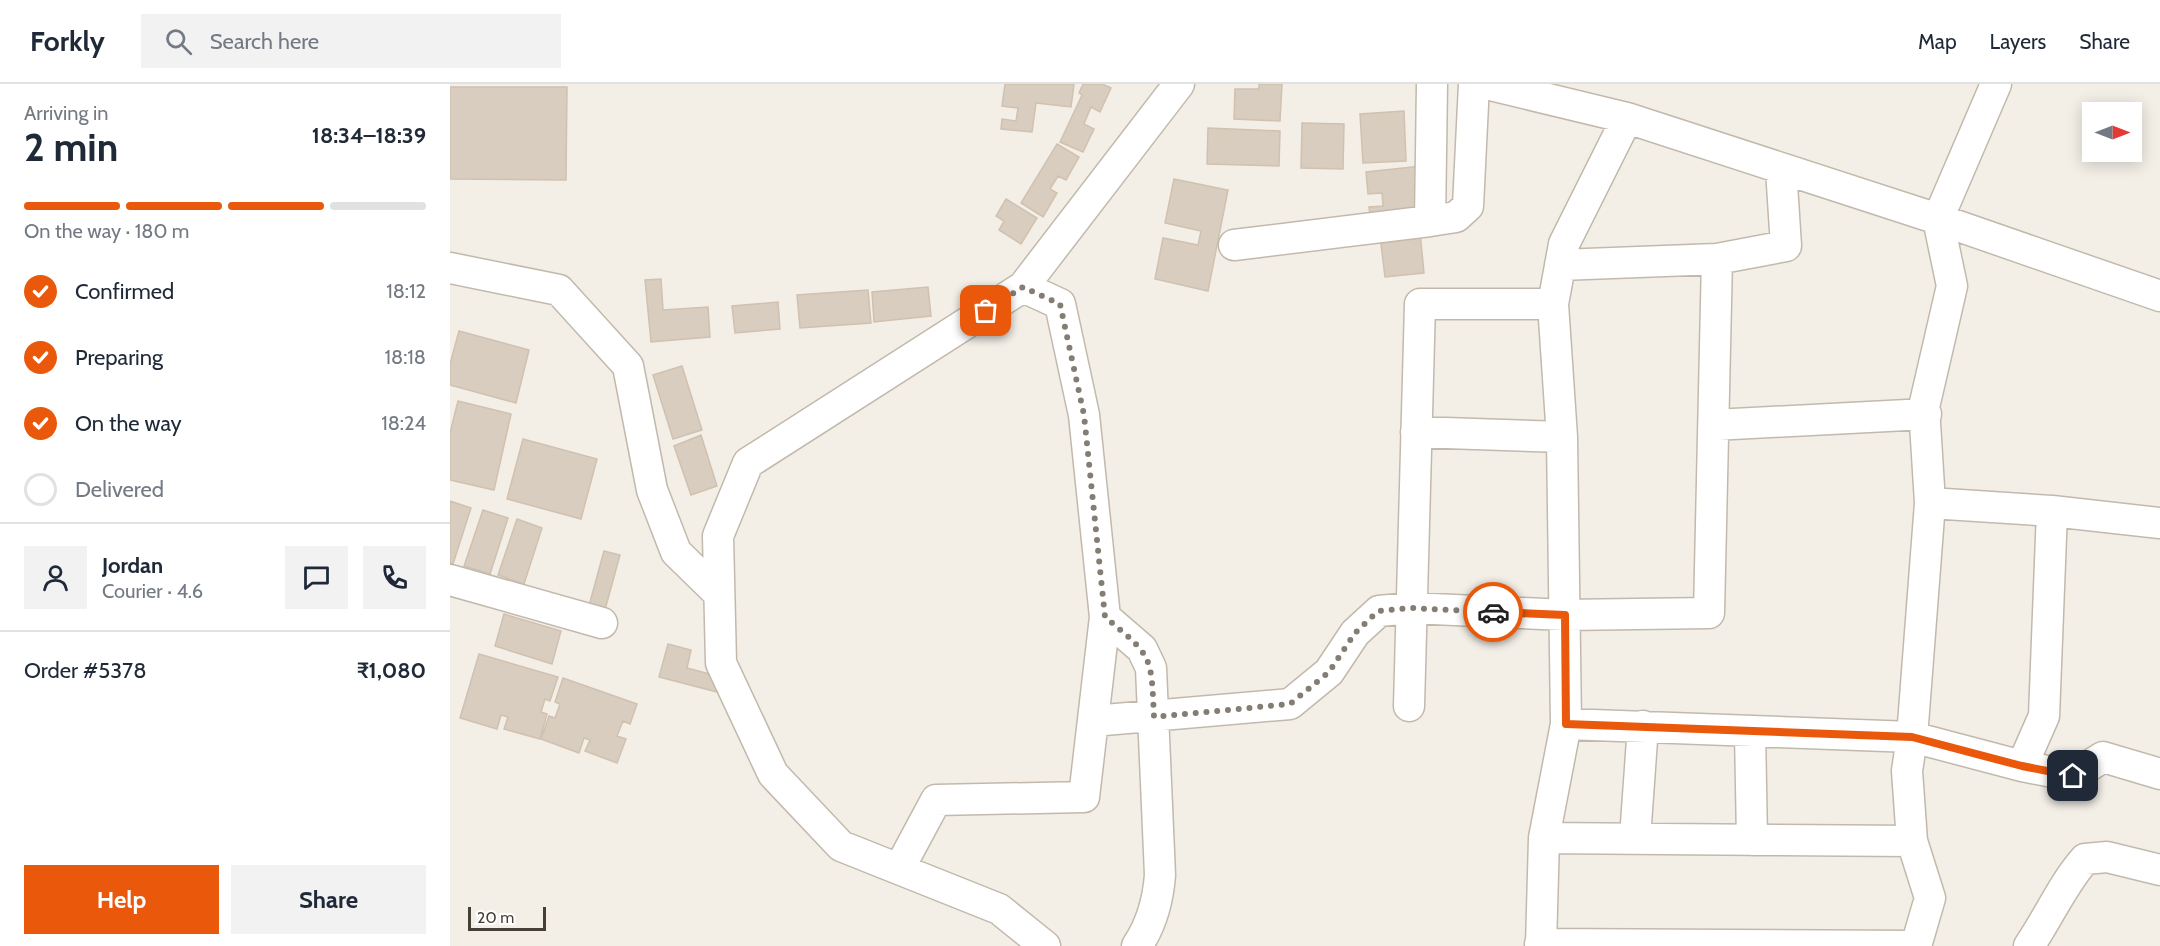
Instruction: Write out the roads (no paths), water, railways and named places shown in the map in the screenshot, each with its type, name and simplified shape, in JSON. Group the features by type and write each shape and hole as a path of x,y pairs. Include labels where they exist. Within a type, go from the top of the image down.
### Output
{"street":[{"path":"1045,946 999,909 841,846 773,774 721,663 718,536 748,463 1023,287 1179,84"},
{"path":"1430,221 1432,84"},
{"path":"1234,245 1430,221 1456,217 1464,212 1468,206 1474,84"},
{"path":"1486,84 1627,118 1938,219 2160,296"},
{"path":"1627,118 1564,244 1553,304 1562,437 1566,724 1544,838 1540,945 1916,946 1930,898 1912,841 1906,771 1912,737 1930,503 1924,407 1952,286 1938,219 1996,84"},
{"path":"1560,265 1717,259 1786,246 1781,169"},
{"path":"1093,721 1290,704 1329,672 1355,633 1378,611 1411,608 1565,615 1709,612 1717,259"},
{"path":"450,268 559,290 628,366 652,490 676,552 719,594"},
{"path":"899,869 936,800 1084,797 1105,617 1084,415 1060,304 1023,287"},
{"path":"1409,706 1420,304 1553,304"},
{"path":"1713,425 1926,414"},
{"path":"1416,432 1562,437"},
{"path":"1930,503 2052,511 2160,523"},
{"path":"2022,766 2044,716 2052,511"},
{"path":"450,580 602,623"},
{"path":"1105,617 1142,649 1151,668 1160,876 1158,901 1137,946"},
{"path":"1566,724 1912,737 2022,766 2073,776 2103,757 2160,774"},
{"path":"1635,838 1643,726"},
{"path":"1750,731 1752,840"},
{"path":"1544,838 1912,841"},
{"path":"2029,946 2044,924 2067,880 2085,859 2107,857 2160,870"}]}
